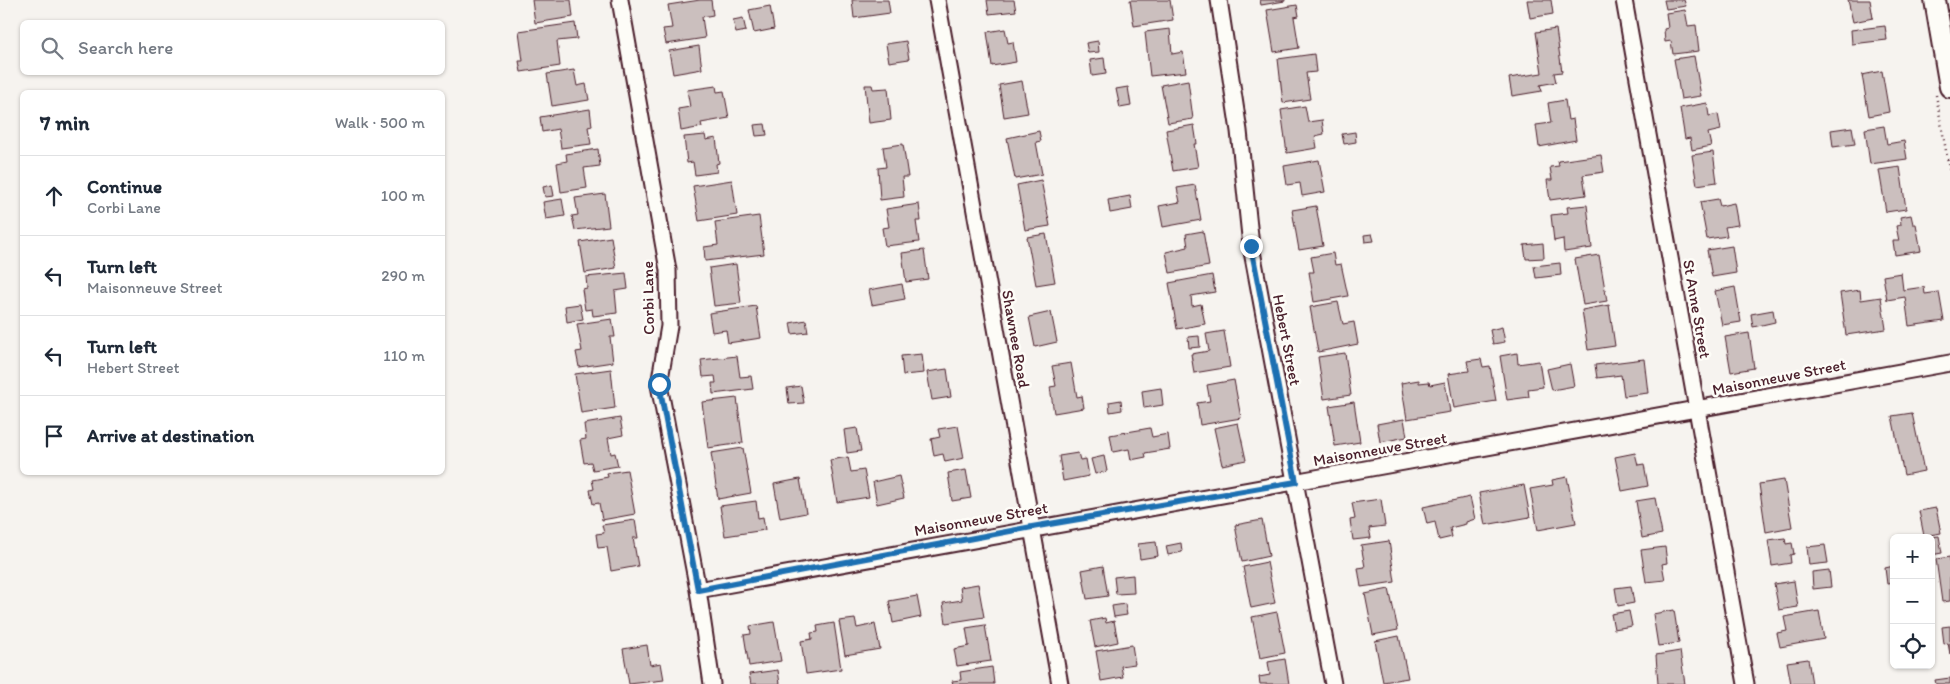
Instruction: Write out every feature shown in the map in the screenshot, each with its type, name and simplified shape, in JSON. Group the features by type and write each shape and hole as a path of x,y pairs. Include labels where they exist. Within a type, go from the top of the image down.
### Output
{"street":[{"name":"Corbi Lane","path":"620,0 668,270 669,326 659,384 698,590 712,684"},
{"name":"Shawnee Road","path":"937,0 1060,684"},
{"name":"Hebert Street","path":"1219,0 1239,131 1251,246 1333,684"},
{"name":"St Anne Street","path":"1624,0 1746,684"},
{"path":"1935,0 1950,87"},
{"name":"Maisonneuve Street","path":"698,590 1032,527 1296,482 1950,363"}],"building":[{"path":"532,0 571,0 573,17 535,23"},
{"path":"711,0 713,15 702,17 705,38 666,44 663,29 672,28 668,5"},
{"path":"852,0 888,0 890,13 854,18"},
{"path":"987,0 1014,0 1016,11 989,14"},
{"path":"1130,0 1170,0 1173,20 1134,26"},
{"path":"1260,0 1285,0 1285,1 1261,5"},
{"path":"1527,0 1551,0 1553,14 1530,18"},
{"path":"1664,0 1684,0 1686,6 1666,9"},
{"path":"1848,0 1870,0 1873,18 1853,22"},
{"path":"1297,5 1299,16 1294,17 1299,48 1274,52 1267,10"},
{"path":"770,6 774,29 754,33 749,10"},
{"path":"1685,10 1688,26 1696,25 1699,51 1673,54 1671,41 1665,42 1664,29 1668,28 1666,13"},
{"path":"743,18 746,31 736,33 733,20"},
{"path":"575,23 577,39 557,41 560,66 521,72 519,61 523,61 519,31"},
{"path":"1885,26 1887,40 1852,44 1851,30"},
{"path":"1005,29 1008,43 1013,42 1016,62 992,66 987,32"},
{"path":"1170,29 1172,54 1183,52 1186,72 1150,76 1145,32"},
{"path":"1556,29 1562,72 1554,73 1556,82 1540,85 1542,91 1512,96 1509,78 1542,73 1536,32"},
{"path":"906,41 909,59 889,62 886,44"},
{"path":"1098,41 1099,52 1088,53 1086,43"},
{"path":"699,46 702,69 673,74 669,51"},
{"path":"1314,54 1316,72 1306,73 1310,99 1283,103 1278,59"},
{"path":"1694,56 1701,96 1681,99 1674,59"},
{"path":"1104,58 1106,74 1092,76 1090,60"},
{"path":"574,70 577,86 586,84 589,100 552,106 547,74"},
{"path":"1882,71 1889,112 1869,116 1862,75"},
{"path":"1188,80 1193,119 1168,123 1161,85"},
{"path":"1022,81 1028,113 1004,117 999,85"},
{"path":"865,85 872,85 873,89 888,88 891,120 869,123"},
{"path":"716,86 717,92 724,91 729,118 701,123 702,127 681,131 678,109 690,107 687,90"},
{"path":"1128,87 1131,106 1120,108 1116,89"},
{"path":"1565,100 1568,120 1573,119 1576,140 1539,147 1536,125 1551,123 1548,103"},
{"path":"1707,103 1709,116 1718,114 1721,130 1708,133 1711,146 1692,150 1690,138 1685,139 1680,108"},
{"path":"1305,106 1308,122 1322,120 1324,134 1315,136 1317,148 1287,153 1281,110"},
{"path":"590,109 592,126 588,127 591,144 561,148 558,129 542,132 540,117"},
{"path":"765,124 767,135 756,136 754,125"},
{"path":"1194,125 1197,144 1194,144 1198,167 1173,171 1166,130"},
{"path":"1884,126 1887,144 1904,141 1907,159 1870,164 1865,129"},
{"path":"1852,127 1855,144 1833,147 1831,130"},
{"path":"1039,131 1041,141 1036,142 1042,174 1015,179 1007,138"},
{"path":"1355,132 1356,142 1344,144 1342,134"},
{"path":"705,135 706,140 716,138 719,163 716,164 717,172 695,175 693,162 687,163 684,137"},
{"path":"903,144 908,177 902,177 904,197 880,200 878,168 886,167 883,147"},
{"path":"598,149 600,166 584,168 587,188 561,192 557,163 567,161 566,154"},
{"path":"1713,152 1717,182 1697,185 1692,155"},
{"path":"1601,155 1604,172 1583,175 1586,195 1550,200 1547,180 1552,180 1550,167 1559,166 1558,161"},
{"path":"1319,160 1325,192 1302,196 1300,183 1287,185 1284,166"},
{"path":"1900,167 1906,209 1886,212 1879,170"},
{"path":"732,180 737,215 699,221 693,186"},
{"path":"1041,180 1050,226 1025,230 1017,185"},
{"path":"552,185 554,196 545,197 543,187"},
{"path":"1195,185 1201,220 1163,227 1159,206 1180,202 1177,188"},
{"path":"605,194 609,226 575,230 572,216 578,215 575,198"},
{"path":"1130,196 1132,209 1110,213 1108,200"},
{"path":"562,199 565,216 546,219 543,202"},
{"path":"1718,199 1720,206 1734,203 1738,225 1725,227 1727,236 1707,239 1700,202"},
{"path":"919,204 921,221 916,221 919,242 885,246 882,228 889,227 886,209"},
{"path":"1587,205 1592,248 1564,252 1563,239 1554,241 1551,215 1568,213 1567,207"},
{"path":"1316,206 1323,246 1299,250 1292,210"},
{"path":"1911,215 1913,224 1916,224 1921,251 1895,255 1893,241 1899,241 1896,226 1901,225 1900,217"},
{"path":"759,216 764,254 705,261 704,247 718,245 715,222"},
{"path":"1203,231 1209,266 1170,273 1166,252 1188,247 1186,234"},
{"path":"1046,234 1055,282 1036,285 1027,237"},
{"path":"1372,234 1374,241 1365,242 1364,235"},
{"path":"611,237 616,268 585,273 580,242"},
{"path":"1543,243 1544,258 1526,259 1524,245"},
{"path":"1732,246 1736,273 1712,277 1707,250"},
{"path":"924,250 928,279 906,282 902,253"},
{"path":"1333,253 1335,265 1341,264 1348,296 1314,302 1309,272 1314,272 1311,257"},
{"path":"1599,255 1607,301 1583,305 1575,259"},
{"path":"1560,263 1561,275 1536,278 1534,266"},
{"path":"736,264 741,303 714,306 709,268"},
{"path":"626,273 628,289 615,291 617,313 593,316 592,309 585,310 582,289 587,288 586,277"},
{"path":"1901,273 1903,290 1924,287 1925,294 1939,292 1944,321 1909,326 1905,297 1887,300 1883,276"},
{"path":"1212,275 1215,292 1191,296 1192,306 1201,304 1205,324 1177,329 1169,283"},
{"path":"902,284 905,299 872,305 869,290"},
{"path":"1735,287 1741,322 1722,325 1715,291"},
{"path":"1860,290 1861,300 1881,297 1886,329 1846,335 1840,293"},
{"path":"1338,302 1343,324 1354,322 1358,344 1318,352 1310,307"},
{"path":"580,304 583,319 567,322 565,306"},
{"path":"1609,305 1615,346 1588,350 1582,310"},
{"path":"756,306 761,338 728,343 726,330 712,332 709,313"},
{"path":"1773,310 1775,322 1753,327 1751,314"},
{"path":"1051,312 1057,342 1035,347 1029,317"},
{"path":"612,319 615,337 610,337 613,362 579,367 576,352 582,351 577,324"},
{"path":"806,320 808,332 792,334 790,323"},
{"path":"1502,327 1505,342 1493,344 1490,330"},
{"path":"1224,331 1230,367 1194,373 1191,354 1209,351 1206,334"},
{"path":"1749,333 1754,368 1731,372 1725,337"},
{"path":"1199,336 1200,347 1189,348 1188,337"},
{"path":"1345,353 1351,395 1324,399 1318,357"},
{"path":"1517,353 1518,364 1539,361 1543,387 1528,389 1529,397 1507,400 1500,356"},
{"path":"922,354 924,373 903,375 901,356"},
{"path":"737,356 740,377 751,376 753,389 713,394 712,383 716,383 715,376 703,377 701,360"},
{"path":"1481,359 1483,367 1490,366 1496,401 1454,408 1448,374 1469,371 1467,361"},
{"path":"1644,359 1648,393 1624,396 1621,375 1597,378 1595,365"},
{"path":"1071,363 1077,397 1082,396 1084,408 1054,413 1050,387 1056,386 1052,366"},
{"path":"1570,364 1574,386 1552,390 1547,369"},
{"path":"611,369 615,408 581,413 575,374"},
{"path":"947,369 951,397 932,400 927,372"},
{"path":"1234,380 1241,418 1200,425 1197,403 1210,401 1207,385"},
{"path":"1419,380 1419,383 1429,382 1430,385 1445,382 1450,412 1407,419 1401,383"},
{"path":"801,386 804,403 789,404 787,388"},
{"path":"1161,388 1163,405 1144,408 1142,391"},
{"path":"737,398 743,443 708,448 702,402"},
{"path":"1121,400 1122,410 1110,412 1109,402"},
{"path":"1354,402 1360,442 1335,446 1329,406"},
{"path":"1912,413 1924,471 1904,475 1892,416"},
{"path":"620,418 623,435 608,438 611,454 615,453 618,466 593,470 591,462 584,463 580,440 586,439 584,424"},
{"path":"1404,419 1407,437 1380,442 1377,424"},
{"path":"1238,423 1246,460 1222,465 1214,428"},
{"path":"958,426 964,458 945,462 943,454 934,456 931,439 940,437 938,429"},
{"path":"857,428 861,451 847,453 844,430"},
{"path":"1150,428 1152,437 1168,434 1170,449 1145,453 1146,457 1131,460 1129,449 1113,452 1110,435"},
{"path":"743,448 751,493 718,499 711,453"},
{"path":"1078,453 1080,460 1086,459 1089,476 1063,481 1059,456"},
{"path":"1635,453 1638,465 1644,464 1648,486 1622,491 1615,457"},
{"path":"1104,456 1107,471 1095,474 1091,459"},
{"path":"848,457 851,472 864,470 869,497 837,502 830,460"},
{"path":"627,470 635,514 602,520 599,503 593,504 590,490 594,489 592,480 608,477 607,473"},
{"path":"966,470 971,498 952,501 948,473"},
{"path":"899,476 904,498 877,504 873,482"},
{"path":"1567,477 1576,523 1538,530 1530,489 1553,485 1552,480"},
{"path":"800,479 806,513 780,518 774,484"},
{"path":"1784,480 1792,527 1766,532 1759,484"},
{"path":"1524,485 1530,517 1485,525 1479,493"},
{"path":"1470,497 1475,519 1466,522 1466,524 1450,528 1452,537 1439,540 1435,522 1427,524 1423,507"},
{"path":"1655,498 1662,534 1642,538 1636,501"},
{"path":"1381,499 1385,526 1369,528 1371,538 1353,540 1350,520 1355,519 1352,503"},
{"path":"756,501 758,518 763,517 765,530 725,536 720,506"},
{"path":"1936,508 1941,533 1924,534 1919,511"},
{"path":"635,520 638,538 633,538 638,566 611,571 607,547 598,548 596,534 604,533 602,525"},
{"path":"1262,520 1269,556 1242,562 1235,525"},
{"path":"1939,536 1942,553 1935,554 1935,537"},
{"path":"1785,538 1786,544 1792,543 1794,554 1790,555 1791,563 1772,566 1768,540"},
{"path":"1389,541 1395,582 1361,587 1358,568 1365,567 1361,545"},
{"path":"1156,542 1158,556 1140,559 1138,544"},
{"path":"1181,543 1182,552 1168,555 1166,546"},
{"path":"1825,545 1828,563 1809,565 1807,547"},
{"path":"1665,547 1667,563 1662,564 1665,580 1646,582 1641,550"},
{"path":"1950,557 1950,601 1942,602 1936,559"},
{"path":"1267,562 1275,603 1251,608 1243,567"},
{"path":"1103,566 1108,596 1087,599 1082,570"},
{"path":"1890,567 1890,584 1887,584 1885,568"},
{"path":"1829,570 1831,587 1813,589 1812,572"},
{"path":"1133,575 1134,593 1116,594 1114,577"},
{"path":"1794,581 1798,607 1779,610 1774,584"},
{"path":"978,584 984,617 946,623 943,603 962,600 960,587"},
{"path":"1631,586 1634,603 1618,606 1615,588"},
{"path":"1389,589 1398,630 1373,635 1365,594"},
{"path":"917,596 921,617 893,623 889,601"},
{"path":"1125,604 1127,615 1114,617 1112,606"},
{"path":"1674,610 1679,643 1658,646 1653,614"},
{"path":"1629,611 1632,626 1614,629 1611,614"},
{"path":"1819,611 1824,639 1780,647 1777,633 1787,631 1784,617"},
{"path":"1277,612 1285,653 1260,658 1252,617"},
{"path":"1105,618 1106,623 1114,621 1118,642 1095,647 1090,621"},
{"path":"855,619 857,628 875,624 880,649 845,655 839,621"},
{"path":"774,622 781,661 749,666 744,635 751,634 750,626"},
{"path":"834,623 841,669 806,674 801,641 812,639 811,633 818,632 817,626"},
{"path":"985,625 991,661 957,666 954,649 969,646 966,628"},
{"path":"1950,626 1950,654 1948,643 1944,644 1942,627"},
{"path":"1399,636 1408,678 1383,682 1375,641"},
{"path":"647,645 650,665 661,663 664,680 629,684 623,649"},
{"path":"1132,645 1135,664 1121,666 1123,677 1101,681 1096,651"},
{"path":"1680,651 1685,684 1658,684 1656,655"},
{"path":"1285,659 1289,684 1260,684 1259,677 1270,675 1268,662"},
{"path":"1808,659 1812,684 1791,684 1787,662"},
{"path":"992,667 994,684 953,684 952,681 961,680 960,672"},
{"path":"778,670 780,684 751,684 749,674"},
{"path":"1950,678 1950,684 1936,684 1935,680"}],"route":[{"path":"659,384 698,590 1032,527 1296,482 1251,246"}]}
